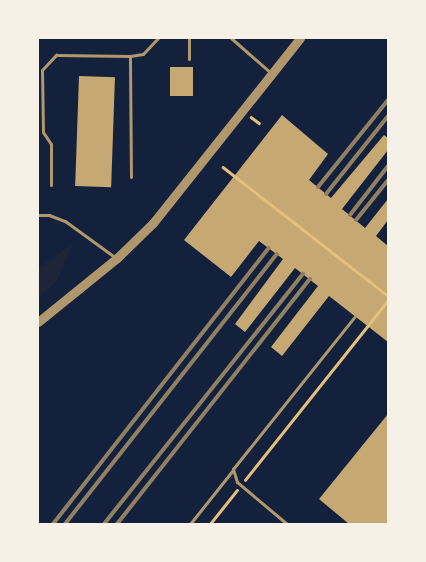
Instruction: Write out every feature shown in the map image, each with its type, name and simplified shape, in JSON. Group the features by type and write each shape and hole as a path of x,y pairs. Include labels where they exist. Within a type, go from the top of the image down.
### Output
{"street":[{"path":"38,322 117,258 153,223 300,38"}],"lane":[{"path":"51,185 50,144 43,132 42,70 56,55 130,56 143,54 158,38"},
{"path":"189,38 189,59"},
{"path":"231,38 271,73"},
{"path":"130,56 131,177"},
{"path":"38,215 49,215 65,221 117,258"},
{"path":"190,524 355,316"},
{"path":"233,469 238,482 287,524"}],"path":[{"path":"248,114 259,123"},
{"path":"210,524 388,298 222,167"}],"shaded area":[{"path":"72,244 57,281 38,297 38,269"}],"building":[{"path":"170,67 193,67 193,96 170,96"},
{"path":"79,76 115,77 111,187 75,186"},
{"path":"282,115 328,154 309,180 331,198 384,135 388,138 388,150 342,209 365,228 388,199 388,220 376,236 388,246 388,342 329,296 282,356 271,347 318,286 295,268 245,332 235,324 283,259 259,241 231,277 184,240"},
{"path":"388,414 388,524 349,524 319,499"}],"railway":[{"path":"318,187 388,100"},
{"path":"326,194 388,116"},
{"path":"350,215 388,166"},
{"path":"356,220 388,180"},
{"path":"53,524 269,248"},
{"path":"65,524 277,254"},
{"path":"104,524 303,274"},
{"path":"117,524 310,279"}]}
